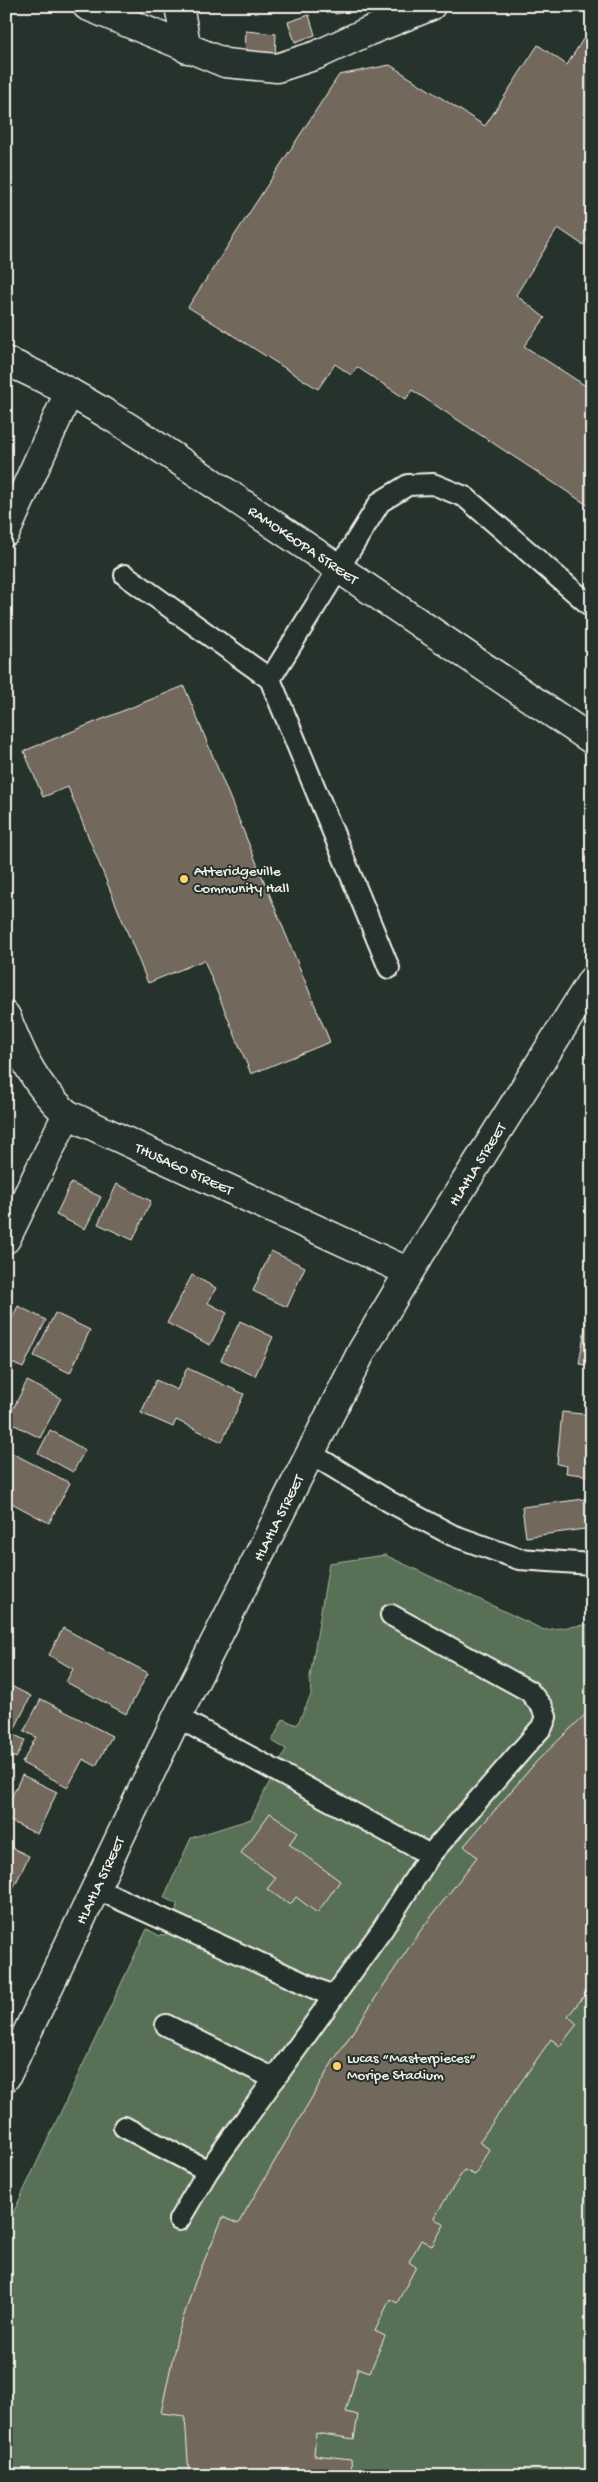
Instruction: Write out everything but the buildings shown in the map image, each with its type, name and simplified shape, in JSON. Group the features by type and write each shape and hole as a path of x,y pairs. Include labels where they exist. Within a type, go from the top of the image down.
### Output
{"street":[{"path":"87,6 225,63 277,68 318,55 369,31 430,6"},
{"path":"179,6 187,48"},
{"name":"RAMOKGOPA STREET","path":"6,362 69,392 114,418 340,568 592,740"},
{"path":"6,532 69,392"},
{"name":"HLAHLA STREET","path":"6,2077 176,1717 362,1351 409,1272 592,980"},
{"name":"THUSAGO STREET","path":"6,1016 22,1056 35,1080 50,1099 67,1114 409,1272"},
{"path":"6,1239 67,1114"}],"lane":[{"path":"270,679 380,502 408,485 433,484 466,498 592,606"},
{"path":"125,575 270,679 389,968"},
{"path":"310,1453 390,1502 452,1535 519,1559 592,1564"},
{"path":"179,2220 208,2171 382,1930 430,1855 542,1727 546,1717 542,1707 529,1691 391,1615"},
{"path":"176,1717 430,1855"},
{"path":"96,1888 334,1997"},
{"path":"166,2025 276,2079"},
{"path":"124,2127 208,2171"}],"green space":[{"name":"Lucas “Masterpieces” Moripe Stadium","path":"385,1555 544,1630 592,1624 592,2476 6,2476 6,2228 147,1929 160,1936 162,1934 164,1936 172,1920 177,1904 164,1897 191,1838 251,1819 286,1749 272,1741 283,1719 297,1725 311,1695 310,1677 329,1563"}],"place":[{"name":"Atteridgeville Community Hall","path":"184,879"},
{"name":"Lucas “Masterpieces” Moripe Stadium","path":"337,2066"}]}
